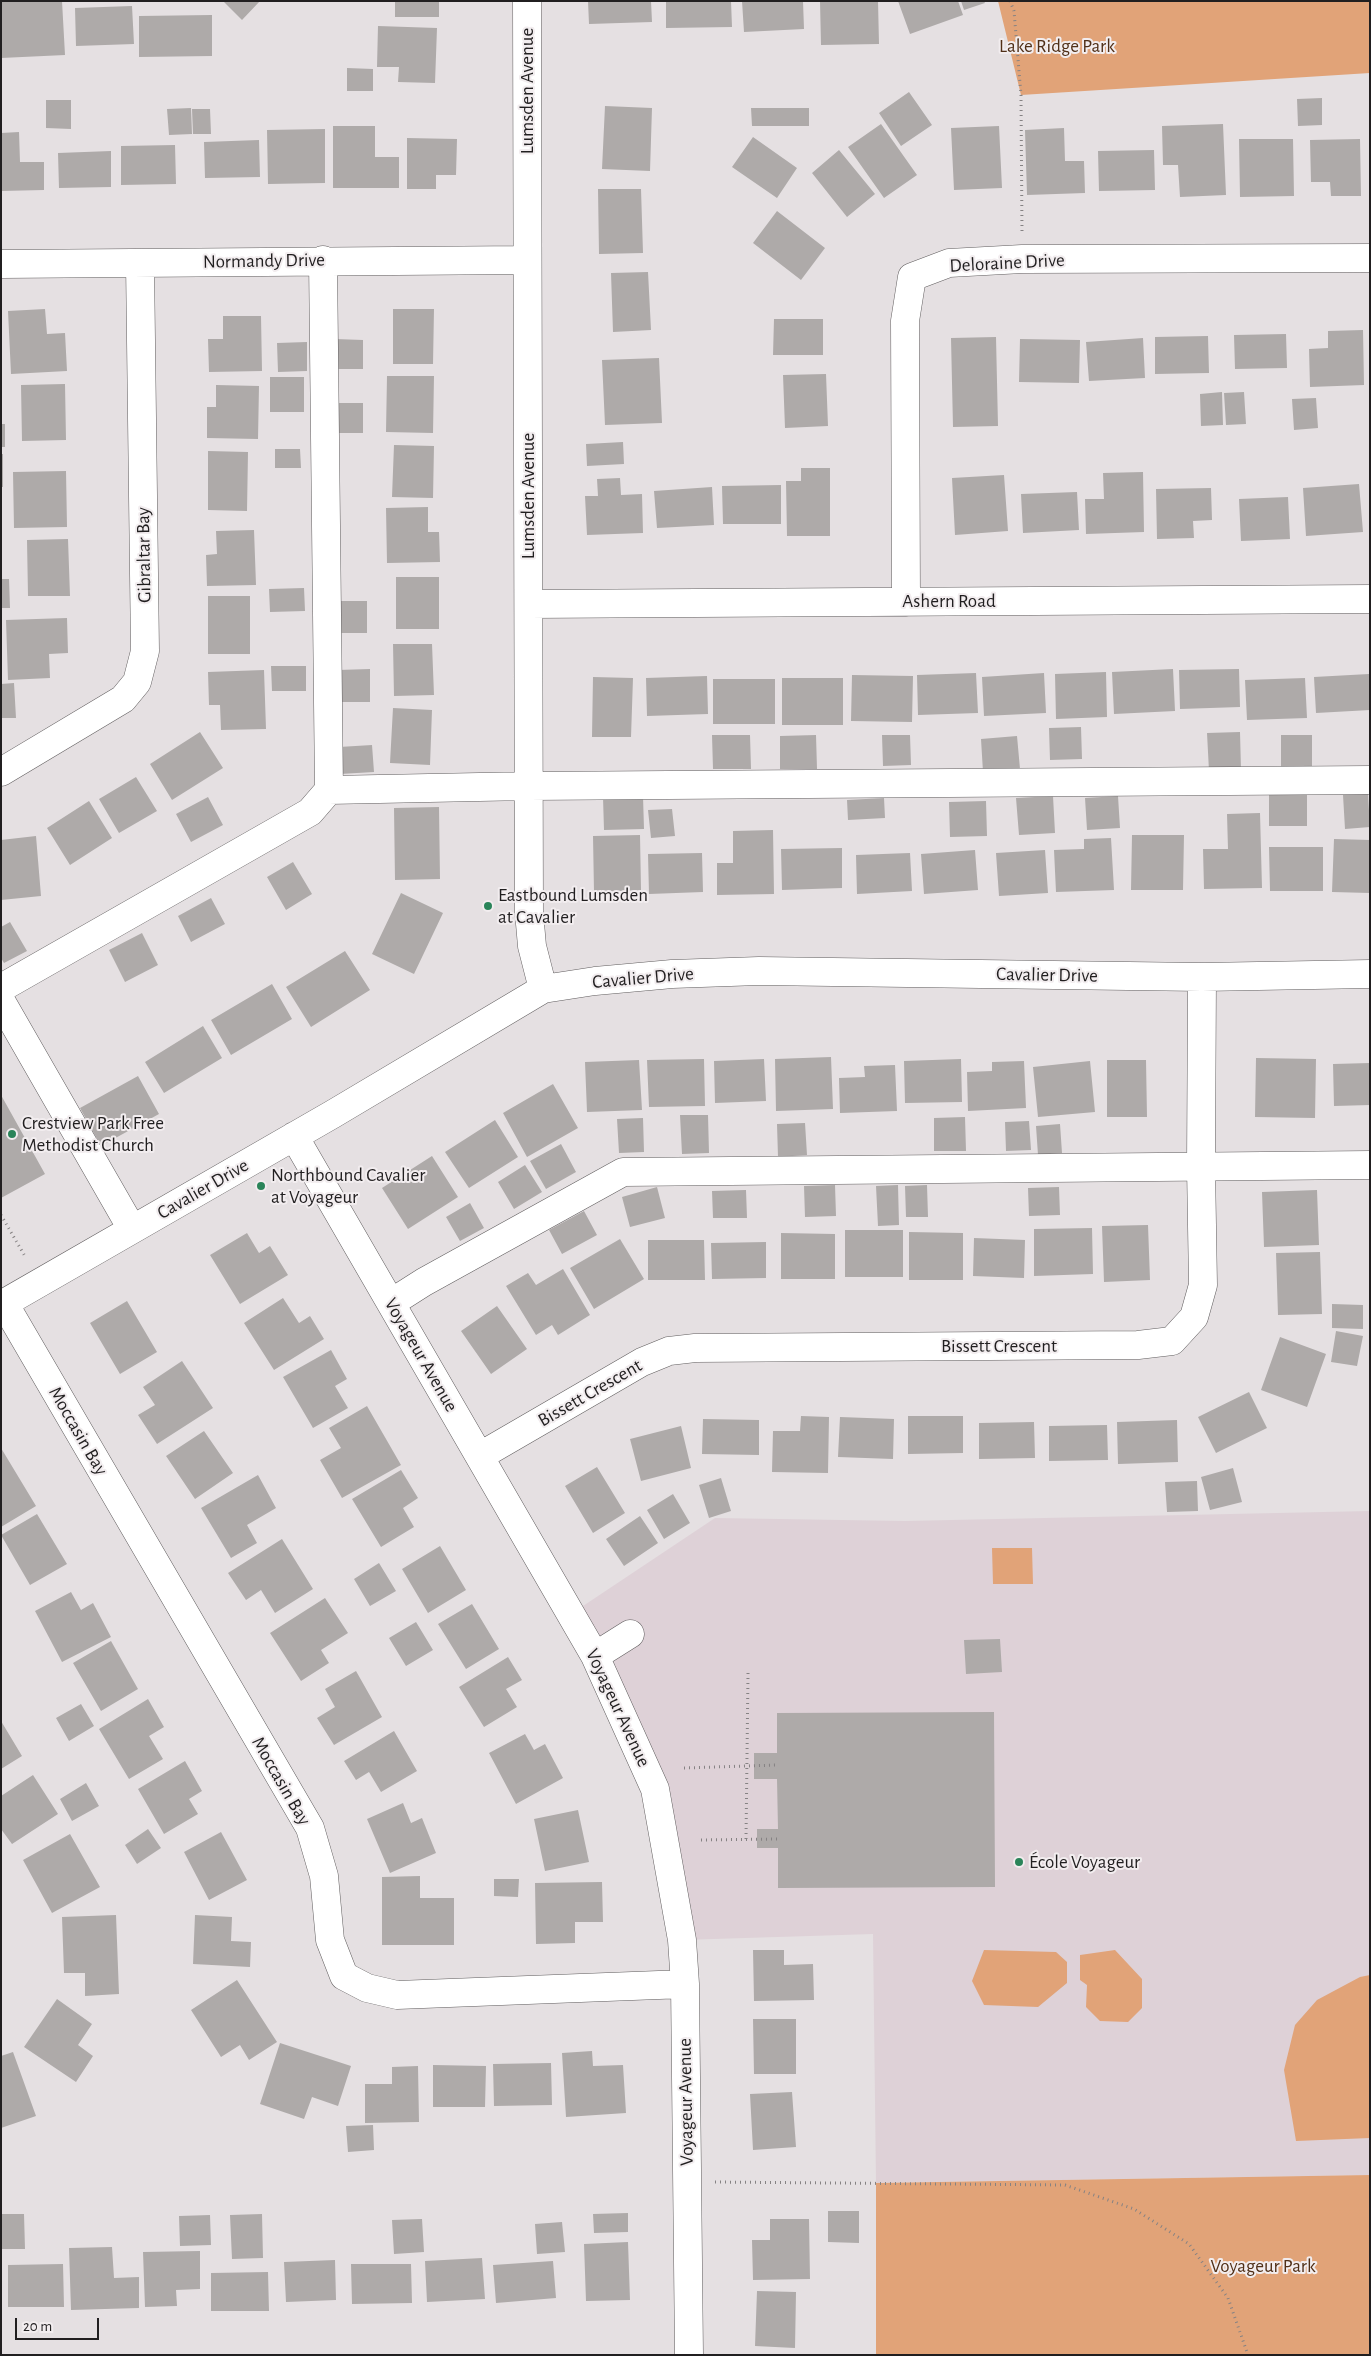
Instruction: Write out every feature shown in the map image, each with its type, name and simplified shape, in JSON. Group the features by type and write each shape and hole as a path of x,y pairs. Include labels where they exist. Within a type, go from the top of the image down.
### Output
{"street":[{"name":"Lumsden Avenue","path":"527,1 529,912 532,946 543,989"},
{"name":"Deloraine Drive","path":"906,602 905,321 912,277 950,263 1022,259 1370,258"},
{"name":"Normandy Drive","path":"1,264 323,260 527,260"},
{"path":"1,988 310,812 329,790 323,260"},
{"name":"Gibraltar Bay","path":"1,772 122,699 137,682 145,651 140,263"},
{"name":"Ashern Road","path":"529,604 1370,599"},
{"path":"329,790 529,786 1370,780"},
{"name":"Cavalier Drive","path":"3,1304 294,1136 543,989 595,981 663,975 759,971 1202,977 1370,974"},
{"name":"Bissett Crescent","path":"480,1456 642,1362 669,1351 695,1348 1138,1345 1172,1341 1194,1317 1203,1285 1201,1167 1202,977"},
{"path":"1,1001 132,1229"},
{"name":"Voyageur Avenue","path":"294,1136 595,1656 655,1790 682,1940 685,1984 689,2355"},
{"path":"391,1304 424,1282 623,1172 1370,1165"},
{"name":"Moccasin Bay","path":"3,1304 310,1828 324,1876 330,1940 344,1976 367,1988 397,1995 685,1984"},
{"path":"595,1656 630,1634"}],"path":[{"path":"1010,1 1014,11 1021,95 1022,259"},
{"path":"1,1215 41,1282"},
{"path":"746,1839 748,1673"},
{"path":"684,1768 777,1766"},
{"path":"700,1840 778,1839"},
{"path":"687,2181 1065,2186 1134,2209 1189,2244 1228,2298 1248,2355"}],"shaded area":[{"name":"École Voyageur","path":"1370,1511 1370,2175 876,2183 873,1934 682,1940 655,1789 571,1614 715,1518 905,1521"}],"green space":[{"name":"Lake Ridge Park","path":"998,1 1370,1 1370,73 1021,95"},
{"path":"992,1548 1032,1548 1033,1584 993,1584"},
{"path":"984,1950 1056,1952 1067,1962 1067,1983 1038,2007 984,2005 972,1981"},
{"path":"1115,1950 1142,1979 1142,2008 1128,2022 1100,2021 1086,2007 1087,1985 1080,1980 1080,1955"},
{"path":"1370,1975 1370,2138 1296,2141 1284,2070 1295,2025 1317,2000 1360,1977"},
{"name":"Voyageur Park","path":"1370,2175 1370,2355 876,2355 876,2183"}],"building":[{"path":"1,1 62,1 65,55 1,58"},
{"path":"223,1 260,1 242,20"},
{"path":"395,1 439,1 439,17 395,17"},
{"path":"588,1 651,1 652,22 589,24"},
{"path":"666,1 731,1 732,27 666,28"},
{"path":"742,1 803,1 804,29 744,32"},
{"path":"820,1 878,1 879,44 821,45"},
{"path":"898,1 958,1 963,15 910,34"},
{"path":"961,1 984,1 985,3 964,10"},
{"path":"132,6 134,44 76,46 75,8"},
{"path":"212,15 212,56 139,57 139,16"},
{"path":"378,26 437,28 435,83 398,82 399,67 377,67"},
{"path":"347,68 373,69 373,91 347,91"},
{"path":"909,92 932,125 901,146 879,113"},
{"path":"1322,98 1322,125 1298,126 1297,99"},
{"path":"46,100 71,100 71,129 46,128"},
{"path":"605,106 652,108 650,171 602,169"},
{"path":"191,108 192,134 169,135 167,109"},
{"path":"751,108 809,108 809,126 752,126"},
{"path":"192,109 210,109 211,134 193,134"},
{"path":"881,124 917,175 884,198 848,147"},
{"path":"1223,124 1226,195 1180,197 1178,165 1163,165 1162,126"},
{"path":"333,126 375,126 375,157 399,157 399,188 333,188"},
{"path":"999,126 1002,188 954,190 951,128"},
{"path":"1064,128 1065,161 1084,161 1085,193 1027,195 1025,130"},
{"path":"325,129 325,183 268,184 267,130"},
{"path":"19,132 20,162 44,162 44,190 1,191 1,133"},
{"path":"753,137 797,168 777,198 732,167"},
{"path":"407,138 457,139 456,175 436,175 436,189 407,189"},
{"path":"1239,139 1293,139 1294,196 1240,197"},
{"path":"1360,139 1361,196 1331,196 1330,182 1311,182 1310,140"},
{"path":"259,140 260,177 205,178 204,142"},
{"path":"175,145 176,184 121,185 121,146"},
{"path":"839,150 875,194 847,217 812,173"},
{"path":"1154,150 1155,190 1099,191 1098,151"},
{"path":"111,151 111,187 59,188 58,153"},
{"path":"598,189 641,189 643,253 599,254"},
{"path":"777,211 825,248 801,280 753,243"},
{"path":"648,272 651,330 613,332 611,273"},
{"path":"45,309 47,334 65,333 67,371 11,374 8,311"},
{"path":"393,309 434,309 433,364 393,364"},
{"path":"223,316 261,316 262,371 209,372 208,339 223,339"},
{"path":"774,319 823,319 823,355 773,355"},
{"path":"1363,330 1364,385 1310,387 1309,349 1328,348 1328,331"},
{"path":"1286,334 1287,368 1235,369 1234,335"},
{"path":"1208,336 1209,373 1155,374 1155,337"},
{"path":"996,337 998,426 953,427 951,338"},
{"path":"1143,338 1145,378 1089,381 1086,342"},
{"path":"335,339 363,340 363,369 335,369"},
{"path":"1020,339 1080,340 1079,383 1019,382"},
{"path":"307,342 307,371 278,372 277,343"},
{"path":"659,358 662,423 605,425 602,360"},
{"path":"826,374 828,426 785,428 783,375"},
{"path":"387,376 434,376 433,433 386,432"},
{"path":"270,377 304,377 304,412 270,412"},
{"path":"65,384 66,440 22,441 21,385"},
{"path":"216,385 259,386 258,439 207,438 207,407 216,407"},
{"path":"1222,392 1223,425 1201,426 1200,394"},
{"path":"1244,392 1246,424 1226,425 1224,393"},
{"path":"1316,398 1318,428 1294,430 1292,399"},
{"path":"334,403 363,403 363,433 334,433"},
{"path":"1,424 5,424 5,447 1,447"},
{"path":"623,442 624,464 587,466 586,444"},
{"path":"394,445 434,446 433,498 392,497"},
{"path":"275,449 300,449 301,468 275,468"},
{"path":"208,451 248,452 247,511 208,510"},
{"path":"1,454 3,454 3,487 1,487"},
{"path":"801,468 830,468 830,536 787,536 786,481 801,481"},
{"path":"66,471 67,527 14,528 13,472"},
{"path":"1143,472 1144,532 1086,534 1085,499 1104,499 1103,473"},
{"path":"1004,475 1008,531 955,535 952,478"},
{"path":"620,478 621,495 642,494 643,533 587,535 585,496 598,496 597,479"},
{"path":"1359,484 1363,532 1306,536 1303,488"},
{"path":"781,485 781,524 723,524 722,486"},
{"path":"712,487 714,525 657,528 654,491"},
{"path":"1211,488 1212,520 1193,521 1194,538 1157,539 1156,489"},
{"path":"1077,492 1079,530 1023,533 1021,494"},
{"path":"1288,497 1290,539 1241,541 1239,499"},
{"path":"428,507 428,532 439,532 440,562 387,563 386,508"},
{"path":"254,530 256,585 207,586 206,555 217,554 216,531"},
{"path":"68,539 70,596 28,596 27,540"},
{"path":"396,577 439,577 439,629 396,629"},
{"path":"1,579 9,579 10,608 1,608"},
{"path":"304,588 305,611 270,612 269,589"},
{"path":"208,596 250,596 250,654 208,654"},
{"path":"339,601 367,601 367,633 339,633"},
{"path":"67,618 68,653 49,654 50,678 8,680 6,620"},
{"path":"393,644 432,644 434,695 394,696"},
{"path":"271,666 306,666 306,691 272,691"},
{"path":"370,669 370,702 338,702 338,670"},
{"path":"1173,669 1175,711 1114,714 1112,672"},
{"path":"1239,669 1240,707 1180,709 1179,670"},
{"path":"264,670 266,729 221,730 220,705 209,705 208,672"},
{"path":"1106,672 1107,717 1056,719 1055,674"},
{"path":"976,673 978,713 918,715 917,675"},
{"path":"1044,673 1046,713 984,716 982,677"},
{"path":"1369,674 1370,710 1316,713 1314,677"},
{"path":"852,675 913,676 912,722 851,721"},
{"path":"707,676 708,714 647,716 646,678"},
{"path":"593,677 633,678 631,737 592,737"},
{"path":"782,678 843,678 843,725 782,725"},
{"path":"1305,678 1307,718 1247,720 1245,680"},
{"path":"713,679 775,679 775,724 713,724"},
{"path":"14,683 16,718 1,718 1,684"},
{"path":"393,708 432,710 430,765 390,763"},
{"path":"1081,727 1082,759 1050,760 1049,728"},
{"path":"200,732 223,768 172,800 150,764"},
{"path":"1240,732 1241,770 1209,771 1207,733"},
{"path":"712,735 750,735 751,769 713,769"},
{"path":"816,735 817,769 780,769 780,736"},
{"path":"882,735 910,735 911,765 883,766"},
{"path":"1281,735 1312,735 1312,766 1281,767"},
{"path":"1017,736 1020,769 983,772 981,739"},
{"path":"372,745 374,772 340,774 339,747"},
{"path":"136,777 157,811 119,833 99,799"},
{"path":"1269,793 1307,794 1307,826 1269,826"},
{"path":"1368,794 1370,827 1345,829 1343,795"},
{"path":"643,796 644,829 604,830 603,797"},
{"path":"1053,796 1055,833 1019,835 1016,798"},
{"path":"1118,796 1120,828 1087,830 1085,798"},
{"path":"208,797 223,825 191,842 176,814"},
{"path":"884,798 885,818 848,820 847,800"},
{"path":"89,801 112,838 70,865 47,828"},
{"path":"986,801 987,836 950,837 949,802"},
{"path":"439,807 440,879 395,880 394,808"},
{"path":"672,809 675,836 651,838 648,810"},
{"path":"1260,813 1262,888 1204,889 1203,849 1228,849 1227,814"},
{"path":"773,830 774,894 717,895 717,863 733,863 733,831"},
{"path":"640,835 641,890 594,892 593,836"},
{"path":"1132,835 1184,835 1183,890 1131,890"},
{"path":"36,836 41,896 1,900 1,840"},
{"path":"1111,838 1114,890 1056,892 1054,850 1084,849 1084,839"},
{"path":"1334,839 1370,840 1370,893 1332,892"},
{"path":"1269,847 1323,847 1323,891 1270,891"},
{"path":"842,848 842,888 782,890 781,849"},
{"path":"975,850 978,890 924,894 921,854"},
{"path":"1045,850 1048,893 999,896 996,853"},
{"path":"702,853 703,892 649,894 648,854"},
{"path":"910,853 912,891 857,894 856,855"},
{"path":"293,862 312,894 286,910 267,877"},
{"path":"401,893 443,913 414,974 372,954"},
{"path":"211,898 225,924 191,942 178,916"},
{"path":"10,922 27,951 4,963 1,958 1,927"},
{"path":"142,933 158,965 125,982 109,950"},
{"path":"345,951 370,990 311,1027 286,987"},
{"path":"272,984 292,1019 231,1055 211,1020"},
{"path":"203,1026 222,1058 164,1093 145,1062"},
{"path":"831,1057 833,1109 776,1111 775,1059"},
{"path":"1256,1058 1316,1059 1315,1118 1255,1117"},
{"path":"704,1059 705,1106 649,1107 647,1060"},
{"path":"764,1059 766,1101 715,1103 714,1061"},
{"path":"961,1059 962,1102 905,1103 904,1061"},
{"path":"639,1060 642,1110 587,1112 585,1062"},
{"path":"1107,1060 1146,1060 1147,1117 1107,1117"},
{"path":"1024,1061 1026,1108 968,1111 967,1072 992,1071 992,1062"},
{"path":"1090,1061 1095,1112 1038,1117 1033,1067"},
{"path":"1370,1063 1370,1105 1334,1106 1333,1064"},
{"path":"895,1065 897,1111 840,1113 839,1078 865,1077 864,1066"},
{"path":"138,1076 159,1114 101,1146 80,1108"},
{"path":"553,1084 578,1128 527,1157 503,1113"},
{"name":"Crestview Park Free Methodist Church","path":"1,1095 45,1174 1,1198"},
{"path":"680,1115 708,1115 709,1153 682,1154"},
{"path":"965,1117 966,1151 934,1151 934,1118"},
{"path":"643,1118 644,1152 619,1153 617,1119"},
{"path":"495,1120 518,1157 469,1188 445,1152"},
{"path":"1029,1121 1031,1150 1006,1151 1005,1122"},
{"path":"805,1123 807,1155 778,1157 777,1124"},
{"path":"1060,1124 1062,1153 1038,1155 1036,1126"},
{"path":"561,1144 576,1172 546,1189 530,1161"},
{"path":"432,1156 458,1197 408,1229 382,1188"},
{"path":"525,1165 542,1192 514,1209 498,1182"},
{"path":"835,1185 836,1216 805,1217 804,1186"},
{"path":"898,1185 899,1225 878,1226 876,1186"},
{"path":"927,1185 928,1217 906,1217 905,1186"},
{"path":"657,1187 665,1218 630,1227 622,1197"},
{"path":"1059,1187 1060,1215 1029,1216 1028,1188"},
{"path":"746,1190 747,1218 713,1218 712,1191"},
{"path":"1317,1190 1319,1245 1264,1247 1262,1192"},
{"path":"470,1203 484,1228 460,1241 446,1217"},
{"path":"584,1211 597,1235 562,1254 549,1230"},
{"path":"1148,1225 1150,1280 1104,1282 1102,1226"},
{"path":"1092,1228 1093,1274 1034,1276 1034,1229"},
{"path":"845,1230 903,1230 903,1277 845,1277"},
{"path":"909,1232 963,1233 963,1280 909,1280"},
{"path":"247,1233 259,1253 270,1246 288,1275 240,1304 210,1255"},
{"path":"781,1233 835,1234 835,1279 781,1279"},
{"path":"974,1238 1025,1240 1024,1278 973,1276"},
{"path":"620,1239 644,1279 594,1309 570,1268"},
{"path":"648,1240 704,1240 705,1280 648,1280"},
{"path":"766,1242 766,1278 712,1279 711,1243"},
{"path":"1320,1252 1322,1314 1278,1315 1276,1253"},
{"path":"563,1269 590,1315 558,1335 552,1325 536,1335 506,1286 528,1273 536,1285"},
{"path":"283,1298 299,1323 310,1316 324,1339 274,1370 244,1323"},
{"path":"127,1301 157,1352 120,1374 90,1323"},
{"path":"1332,1304 1363,1305 1363,1329 1332,1328"},
{"path":"497,1306 527,1349 491,1374 461,1331"},
{"path":"1336,1331 1363,1336 1357,1366 1331,1362"},
{"path":"1280,1337 1326,1354 1307,1407 1261,1390"},
{"path":"331,1350 347,1379 335,1386 348,1408 313,1428 283,1377"},
{"path":"182,1361 213,1408 157,1444 138,1415 155,1405 143,1387"},
{"path":"1249,1392 1267,1428 1216,1453 1198,1417"},
{"path":"367,1406 401,1465 342,1498 320,1460 341,1448 329,1428"},
{"path":"801,1416 829,1417 828,1473 772,1472 773,1431 800,1431"},
{"path":"908,1416 963,1416 963,1453 908,1454"},
{"path":"840,1417 894,1419 893,1459 838,1457"},
{"path":"703,1419 759,1420 759,1455 702,1454"},
{"path":"1177,1420 1178,1462 1118,1464 1117,1422"},
{"path":"1034,1422 1035,1458 979,1459 979,1423"},
{"path":"1107,1425 1108,1460 1049,1461 1049,1426"},
{"path":"681,1426 691,1468 641,1481 630,1439"},
{"path":"204,1431 233,1473 195,1499 166,1456"},
{"path":"1,1448 36,1506 1,1527"},
{"path":"597,1467 625,1513 593,1533 565,1486"},
{"path":"1233,1468 1242,1502 1210,1510 1201,1477"},
{"path":"401,1470 418,1498 403,1508 414,1527 381,1547 352,1499"},
{"path":"258,1475 276,1508 247,1525 257,1543 231,1558 201,1508"},
{"path":"721,1478 731,1511 709,1518 699,1485"},
{"path":"1197,1481 1198,1511 1167,1512 1165,1482"},
{"path":"673,1494 690,1523 664,1539 647,1510"},
{"path":"37,1514 67,1564 30,1585 1,1535"},
{"path":"640,1516 658,1543 624,1566 606,1539"},
{"path":"282,1539 313,1589 275,1613 261,1590 246,1600 228,1573"},
{"path":"440,1546 466,1590 428,1613 402,1569"},
{"path":"379,1563 396,1591 370,1606 354,1579"},
{"path":"71,1592 81,1610 93,1603 111,1637 62,1662 35,1611"},
{"path":"325,1598 348,1633 321,1650 329,1663 301,1681 270,1633"},
{"path":"472,1604 499,1649 466,1669 438,1624"},
{"path":"416,1622 433,1650 406,1666 389,1638"},
{"path":"1000,1639 1002,1672 966,1674 964,1640"},
{"path":"111,1641 138,1689 101,1711 73,1663"},
{"path":"508,1657 522,1680 506,1689 517,1707 484,1727 459,1687"},
{"path":"356,1671 382,1717 334,1745 317,1718 335,1707 325,1689"},
{"path":"148,1699 164,1727 149,1736 163,1759 129,1779 99,1729"},
{"path":"81,1704 94,1726 69,1741 56,1718"},
{"path":"994,1712 995,1887 778,1888 778,1848 757,1848 757,1829 778,1829 777,1779 754,1779 754,1753 777,1753 777,1713"},
{"path":"1,1721 22,1756 1,1769"},
{"path":"394,1731 417,1771 381,1792 369,1772 356,1780 344,1761"},
{"path":"525,1734 534,1750 545,1744 563,1778 516,1804 489,1753"},
{"path":"185,1761 202,1791 189,1799 198,1814 164,1834 138,1789"},
{"path":"33,1775 58,1814 12,1844 1,1829 1,1796"},
{"path":"86,1783 99,1806 72,1821 60,1799"},
{"path":"403,1803 411,1823 422,1818 436,1853 390,1873 367,1819"},
{"path":"578,1810 589,1862 545,1871 534,1819"},
{"path":"148,1829 161,1848 137,1864 125,1845"},
{"path":"221,1832 247,1880 209,1900 184,1852"},
{"path":"70,1834 100,1887 52,1913 23,1860"},
{"path":"420,1876 420,1898 454,1898 454,1945 382,1945 382,1877"},
{"path":"494,1879 519,1879 518,1897 494,1896"},
{"path":"602,1882 603,1922 575,1922 575,1943 536,1944 535,1883"},
{"path":"116,1915 119,1994 85,1996 85,1973 64,1973 62,1917"},
{"path":"195,1915 232,1917 231,1941 251,1942 250,1967 193,1964"},
{"path":"753,1950 784,1950 784,1965 813,1964 814,2000 754,2001"},
{"path":"237,1980 277,2042 249,2060 240,2045 221,2057 191,2010"},
{"path":"57,1999 92,2024 78,2045 93,2056 76,2082 24,2047"},
{"path":"753,2019 796,2019 796,2074 754,2074"},
{"path":"280,2043 351,2066 338,2106 312,2097 304,2119 260,2104"},
{"path":"592,2051 593,2066 623,2065 626,2113 566,2117 562,2053"},
{"path":"13,2052 36,2116 1,2128 1,2056"},
{"path":"551,2063 552,2105 494,2106 493,2064"},
{"path":"433,2065 486,2066 485,2107 433,2107"},
{"path":"418,2066 419,2122 365,2123 365,2084 392,2084 392,2067"},
{"path":"792,2092 796,2147 753,2150 750,2094"},
{"path":"373,2125 374,2150 348,2152 346,2126"},
{"path":"828,2211 859,2211 859,2243 828,2242"},
{"path":"628,2213 628,2232 594,2233 593,2214"},
{"path":"1,2214 24,2214 25,2249 1,2249"},
{"path":"262,2214 263,2258 232,2259 230,2215"},
{"path":"210,2215 211,2245 180,2246 179,2216"},
{"path":"422,2219 424,2252 394,2254 392,2220"},
{"path":"770,2219 809,2219 810,2279 753,2280 752,2240 770,2240"},
{"path":"562,2222 565,2252 537,2254 535,2224"},
{"path":"628,2242 630,2300 586,2301 584,2244"},
{"path":"112,2247 114,2278 139,2277 139,2308 71,2310 69,2248"},
{"path":"200,2251 200,2289 176,2290 177,2306 145,2307 143,2252"},
{"path":"482,2258 485,2299 427,2302 425,2261"},
{"path":"335,2260 336,2300 286,2302 284,2262"},
{"path":"553,2261 556,2298 496,2303 493,2265"},
{"path":"63,2264 64,2307 8,2307 8,2265"},
{"path":"351,2264 411,2264 412,2303 352,2304"},
{"path":"268,2272 269,2311 211,2311 211,2273"},
{"path":"757,2291 796,2292 795,2348 755,2346"}],"place":[{"name":"Eastbound Lumsden at Cavalier","path":"488,906"},
{"name":"Crestview Park Free Methodist Church","path":"12,1134"},
{"name":"Northbound Cavalier at Voyageur","path":"261,1186"},
{"name":"École Voyageur","path":"1019,1862"}]}
